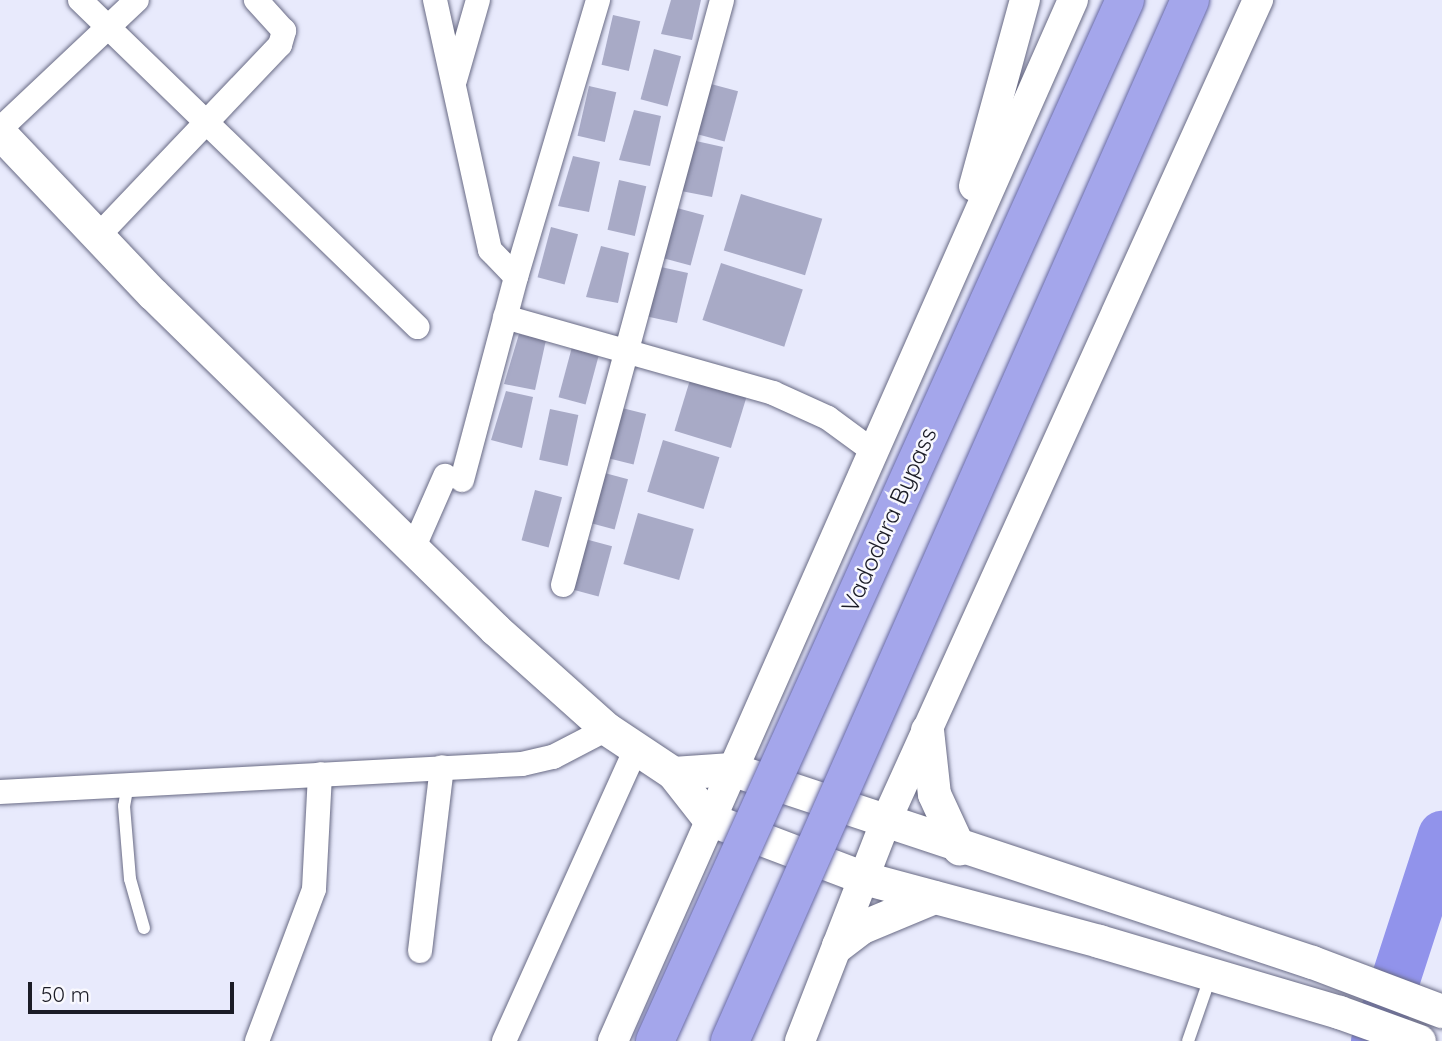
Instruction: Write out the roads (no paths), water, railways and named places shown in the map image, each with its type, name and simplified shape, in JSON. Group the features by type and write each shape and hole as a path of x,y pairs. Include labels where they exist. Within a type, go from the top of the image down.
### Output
{"highway":[{"name":"Vadodara Bypass","path":"655,1041 1125,0"},
{"path":"730,1041 1190,0"}],"main road":[{"path":"0,131 99,236 413,549 607,729 673,773 709,819 864,878 1339,1012 1419,1041"},
{"path":"927,730 934,794 959,848"},
{"path":"673,773 731,769 959,848 1360,978 1442,1010"},
{"path":"838,945 862,927 934,897"}],"street":[{"path":"80,0 204,125 416,327"},
{"path":"0,131 137,0"},
{"path":"99,236 284,38 284,31 256,0"},
{"path":"435,0 490,250 516,277"},
{"path":"454,84 478,0"},
{"path":"413,549 454,478 505,317 598,0"},
{"path":"563,585 624,351 722,0"},
{"path":"950,275 1025,0"},
{"path":"613,1041 1073,0"},
{"path":"800,1041 885,823 1258,0"},
{"path":"505,317 791,400 828,418 873,451"},
{"path":"0,792 128,783 522,765 553,757 607,729"},
{"path":"504,1041 636,748"},
{"path":"419,951 442,767"},
{"path":"257,1041 314,888 320,774"}],"lane":[{"path":"128,783 124,806 130,879 144,928"},
{"path":"1188,1041 1212,975"}],"waterway":[{"path":"1375,1041 1442,835"}]}
